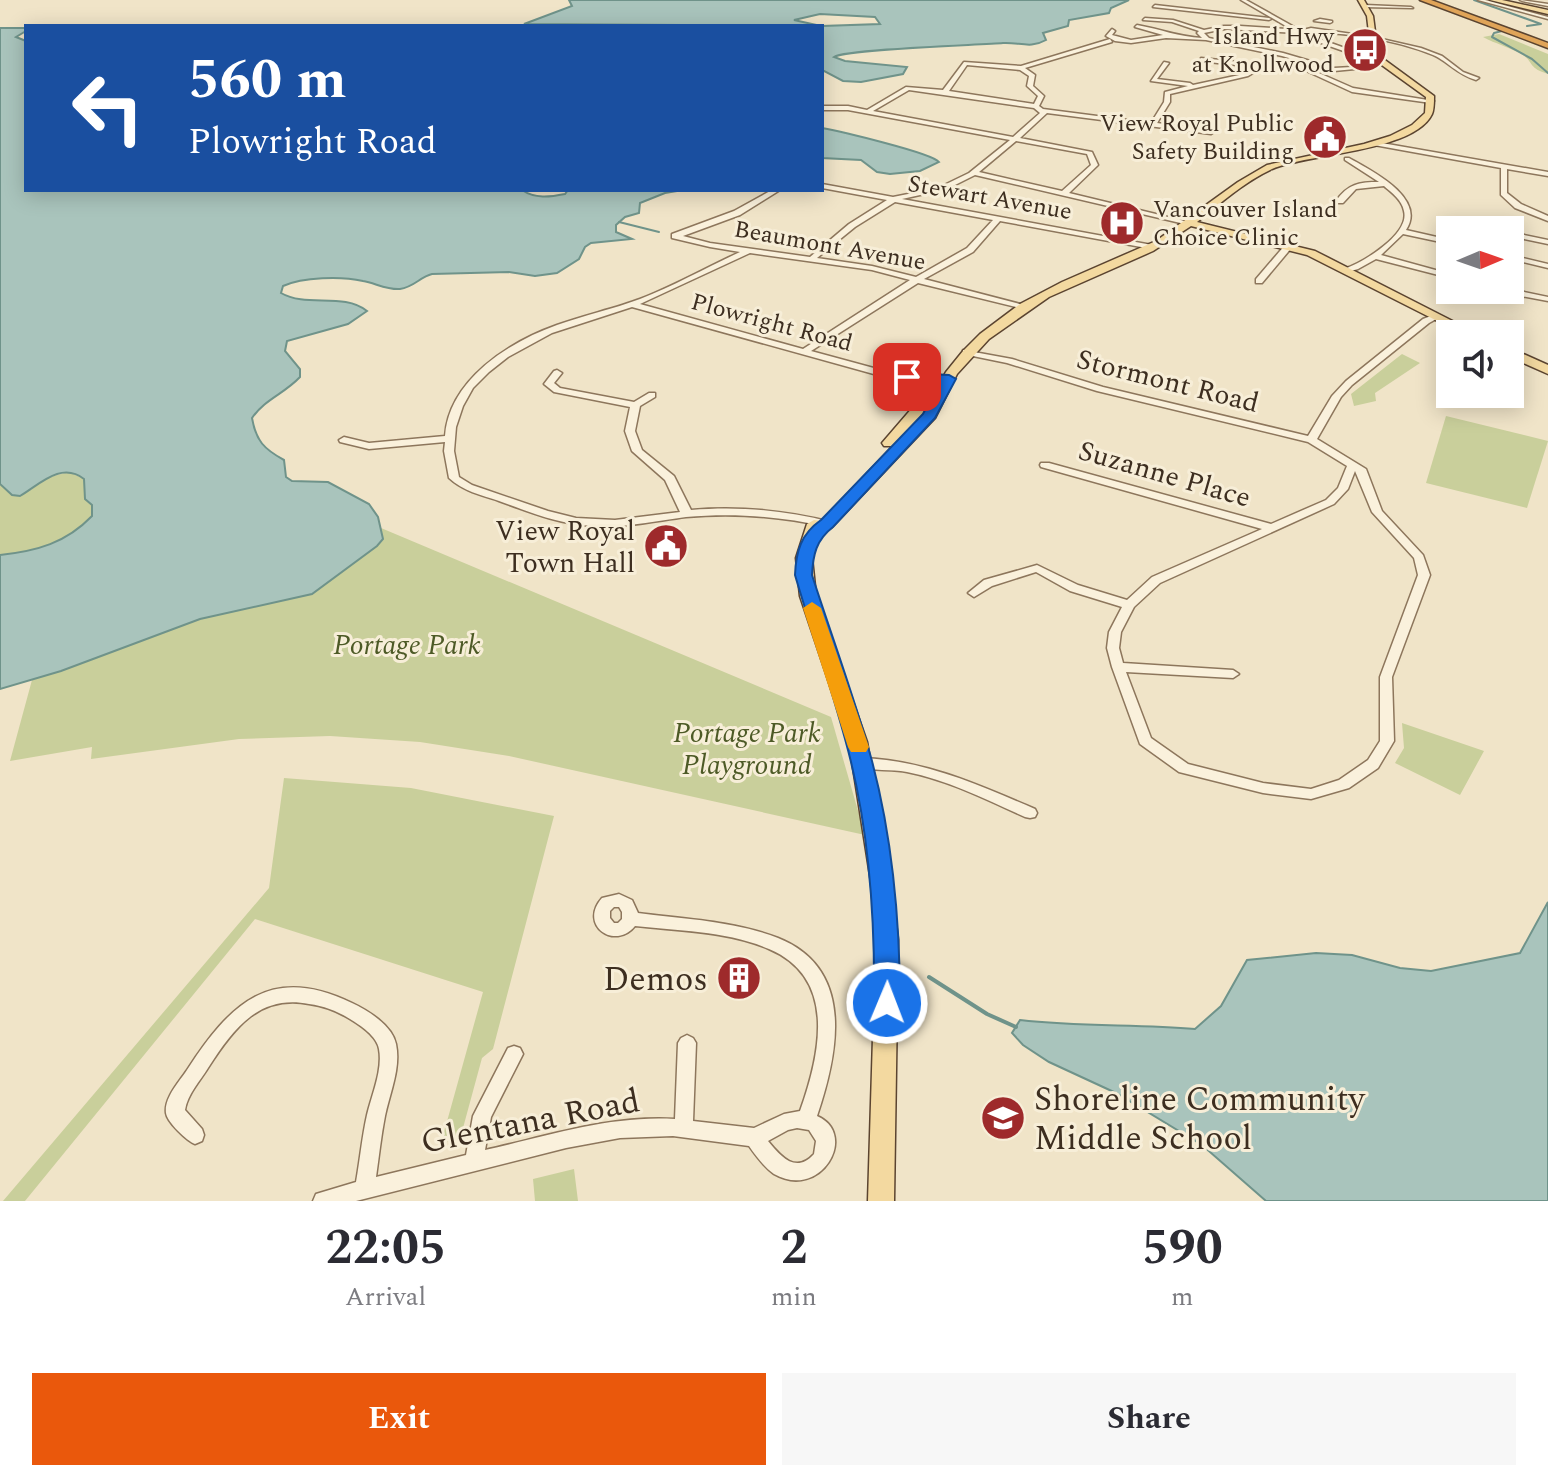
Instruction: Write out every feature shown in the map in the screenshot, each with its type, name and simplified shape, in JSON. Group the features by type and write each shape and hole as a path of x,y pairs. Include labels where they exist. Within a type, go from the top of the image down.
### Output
{"highway":[{"path":"1424,0 1548,46"},
{"path":"1439,0 1548,46"},
{"path":"1453,0 1548,39"}],"main road":[{"path":"1493,0 1548,12"},
{"path":"881,1201 887,940 880,869 862,763 835,669 805,585 804,558 818,526 930,415 934,401 966,352 1025,308 1065,284 1152,247 1269,167 1327,154 1345,155 1414,128 1431,101 1420,87 1375,56 1375,38 1363,3"},
{"path":"1184,227 1212,228 1289,246 1347,271 1442,320"},
{"path":"1524,359 1548,370"}],"street":[{"path":"1243,0 1292,27 1328,34"},
{"path":"1288,0 1319,4"},
{"path":"1481,0 1548,18"},
{"path":"1522,0 1548,5"},
{"path":"1363,3 1411,8"},
{"path":"1155,6 1277,20"},
{"path":"1145,19 1165,20 1203,31 1273,29 1302,34 1375,38 1438,55 1451,69 1476,78"},
{"path":"1321,23 1328,34 1342,45 1341,49"},
{"path":"1137,26 1156,29 1169,36"},
{"path":"1112,31 1109,36 1128,42 1169,36 1202,39 1341,70 1356,69 1362,63 1359,56 1302,34"},
{"path":"1202,39 1200,33 1203,31"},
{"path":"1302,34 1316,31"},
{"path":"1191,45 1202,39"},
{"path":"1021,68 1110,41"},
{"path":"1227,50 1249,49"},
{"path":"1201,60 1298,66 1352,90 1431,101"},
{"path":"945,92 966,63 1021,68 1030,72 1033,79 1030,86 1041,96 1036,106"},
{"path":"1166,63 1153,80 1196,87"},
{"path":"1153,124 1167,102 1167,93 1246,75 1260,66"},
{"path":"867,112 908,88 1036,106 1044,111 1211,132"},
{"path":"824,108 848,108 1090,153 1095,165 1064,193"},
{"path":"812,259 821,248 893,200 943,189 972,172 1044,111"},
{"path":"1376,144 1548,174"},
{"path":"1345,155 1384,184 1409,209 1407,223 1394,241 1368,262 1347,271"},
{"path":"1504,168 1503,194 1532,213 1548,219"},
{"path":"972,172 1064,193 1184,227"},
{"path":"1340,201 1352,186 1384,184"},
{"name":"Stewart Avenue","path":"824,186 1152,247"},
{"name":"Beaumont Avenue","path":"774,192 737,213 675,236 710,245 872,268 1025,308"},
{"path":"804,352 970,250 998,219"},
{"path":"1400,231 1436,239"},
{"path":"1524,237 1548,242"},
{"path":"1259,281 1289,246"},
{"path":"748,251 633,305 551,331 511,352 475,378 455,409 448,439 448,459 454,478 468,487 587,523 624,524 687,514 755,512 818,526"},
{"path":"1374,256 1436,272"},
{"path":"1524,260 1548,266"},
{"path":"1524,294 1548,299"},
{"name":"Plowright Road","path":"633,305 881,373 949,379"},
{"path":"1311,440 1337,396 1349,383 1426,321 1436,317"},
{"name":"Stormont Road","path":"966,352 1009,361 1100,389 1311,440 1353,464"},
{"path":"557,373 549,384 557,390 635,405 652,395"},
{"path":"635,405 630,431 637,451 670,478 687,514"},
{"path":"344,440 369,446 448,439"},
{"path":"1353,464 1366,475 1372,504 1377,512 1419,557 1424,575 1386,677 1387,741 1373,764 1344,784 1311,794 1263,788 1184,768 1145,741 1113,648 1115,632 1129,605 1156,580 1272,528 1338,496 1353,464"},
{"name":"Suzanne Place","path":"1045,465 1272,528"},
{"path":"974,593 988,583 1037,568 1074,588 1129,605"},
{"path":"1118,667 1233,674"},
{"path":"862,763 891,762 933,773 1030,813"},
{"path":"631,919 768,942 789,951 810,970 824,994 829,1023 820,1083 806,1121"},
{"path":"195,1135 175,1113 177,1100 227,1028 259,1000 279,993 295,991 317,997 339,1004 362,1017 387,1042 389,1063 376,1116 365,1188"},
{"path":"684,1128 687,1043"},
{"path":"474,1162 482,1116 514,1054"},
{"path":"806,1121 814,1123 824,1134 826,1150 820,1165 808,1172 793,1172 778,1167 753,1137 782,1122 806,1121"},
{"name":"Glentana Road","path":"323,1201 365,1188 620,1128 684,1128 753,1137"}],"green space":[{"path":"1499,34 1548,54 1548,74 1534,67 1521,54 1483,37"},
{"path":"1402,354 1420,363 1375,393 1376,401 1354,406 1351,394"},
{"path":"1446,416 1548,441 1527,508 1426,483"},
{"path":"69,472 84,479 85,499 92,505 92,516 71,533 50,544 0,555 0,484 31,490 46,478"},
{"name":"Portage Park","path":"381,528 831,717 865,835 509,756 420,742 330,736 239,739 91,759 92,747 10,761 32,680 200,619 312,594 383,539"},
{"path":"1402,723 1484,751 1460,795 1395,763 1404,748"},
{"path":"284,778 411,788 554,816 493,1049 482,1058 460,1139 441,1143 483,992 255,919 25,1201 3,1201 269,888"},
{"path":"574,1169 578,1201 535,1201 533,1179"}],"water":[{"path":"569,0 1129,0 1111,8 1109,13 1069,20 1068,26 1043,33 1046,40 1035,44 914,48 834,57 845,61 907,67 903,74 861,82 843,81 824,71 824,26 880,24 875,17 820,14 794,20 812,24 524,24 572,6"},
{"path":"0,28 24,28 24,32 16,37 24,40 24,192 526,192 554,196 566,192 671,192 640,203 639,213 625,217 616,225 616,232 632,239 591,243 579,259 557,273 535,276 509,272 432,274 400,289 354,279 333,278 311,279 283,286 281,293 291,297 347,302 367,311 348,324 287,341 285,351 300,369 300,377 252,418 256,433 266,448 284,460 286,477 292,481 328,482 369,504 378,517 383,539 377,546 312,594 200,619 61,671 0,689 0,555 39,548 61,539 92,516 92,505 85,499 84,479 75,474 50,477 20,496 12,495 0,484"},
{"path":"824,128 903,148 939,162 920,171 890,174 877,172 861,160 824,158"},
{"path":"1548,902 1548,1201 1266,1201 1202,1145 1116,1093 1049,1062 1023,1045 1012,1033 1020,1020 1195,1029 1221,1006 1247,960 1316,953 1352,955 1400,968 1431,971 1520,953"}],"waterway":[{"path":"1474,0 1541,24 1527,26"},
{"path":"1502,31 1494,33 1492,37 1532,59 1548,73"},
{"path":"619,222 659,232"},
{"path":"929,977 987,1014 1016,1027"}],"slow traffic":[{"path":"812,608 859,747"}],"place":[{"name":"Island Hwy at Knollwood","path":"1365,50"},
{"name":"View Royal Public Safety Building","path":"1325,137"},
{"name":"Vancouver Island Choice Clinic","path":"1122,223"},
{"name":"View Royal Town Hall","path":"666,546"},
{"name":"Demos","path":"739,978"},
{"name":"Shoreline Community Middle School","path":"1003,1118"}],"route":[{"path":"887,1003 887,940 881,882 858,742 803,575 804,558 813,534 827,524 930,415 934,401 949,379 907,377"}],"park label":[{"name":"Portage Park Playground","path":"747,748"}]}
